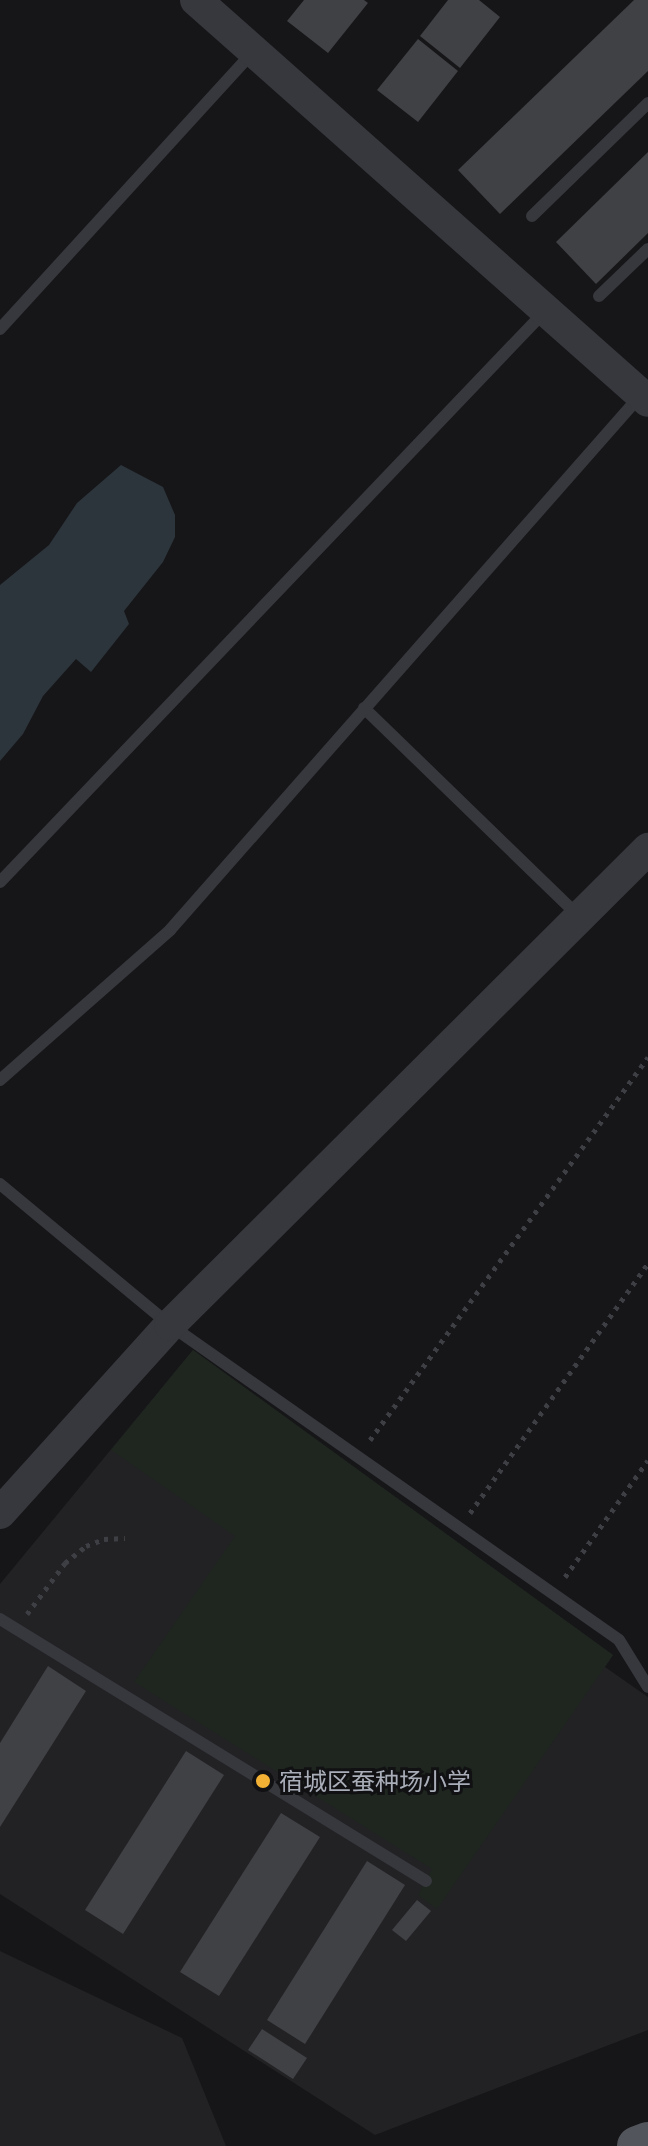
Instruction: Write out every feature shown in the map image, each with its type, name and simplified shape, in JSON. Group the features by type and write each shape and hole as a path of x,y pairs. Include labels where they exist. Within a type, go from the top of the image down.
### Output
{"main road":[{"path":"637,2146 648,2142"}],"street":[{"path":"196,0 645,398"},
{"path":"0,1513 170,1325 648,849"}],"lane":[{"path":"0,329 254,51"},
{"path":"532,216 648,103"},
{"path":"599,296 648,249"},
{"path":"0,882 545,311"},
{"path":"0,1080 170,930 364,708 645,398"},
{"path":"364,708 580,917"},
{"path":"0,1184 170,1325 619,1640 648,1687"},
{"path":"0,1619 426,1881"}],"path":[{"path":"358,1457 648,1057"},
{"path":"459,1528 648,1263"},
{"path":"553,1594 648,1460"},
{"path":"16,1628 76,1555 104,1539 125,1538"}],"shaded area":[{"path":"121,465 163,487 175,515 175,537 163,562 124,611 129,624 91,672 76,659 43,696 23,734 0,761 0,585 49,545 77,503"},
{"name":"宿城区蚕种场小学","path":"193,1350 613,1655 605,1667 648,1697 648,2030 375,2135 0,1894 0,1584"},
{"path":"193,1350 613,1655 437,1909 418,1895 432,1869 134,1682 235,1536 111,1450"},
{"path":"0,1951 182,2038 226,2146 0,2146"}],"building":[{"path":"304,0 364,0 368,3 328,53 287,21"},
{"path":"448,0 479,0 500,17 460,68 420,36"},
{"path":"634,0 648,0 648,71 500,214 458,170"},
{"path":"418,39 458,71 418,122 377,90"},
{"path":"648,152 648,233 596,284 556,242"},
{"path":"48,1666 86,1691 0,1827 0,1743"},
{"path":"186,1751 224,1775 123,1934 85,1910"},
{"path":"281,1813 320,1837 219,1996 180,1972"},
{"path":"367,1861 405,1885 305,2044 267,2020"},
{"path":"417,1900 431,1911 406,1941 392,1930"},
{"path":"262,2029 307,2058 293,2079 248,2050"}],"place":[{"name":"宿城区蚕种场小学","path":"263,1781"}]}
